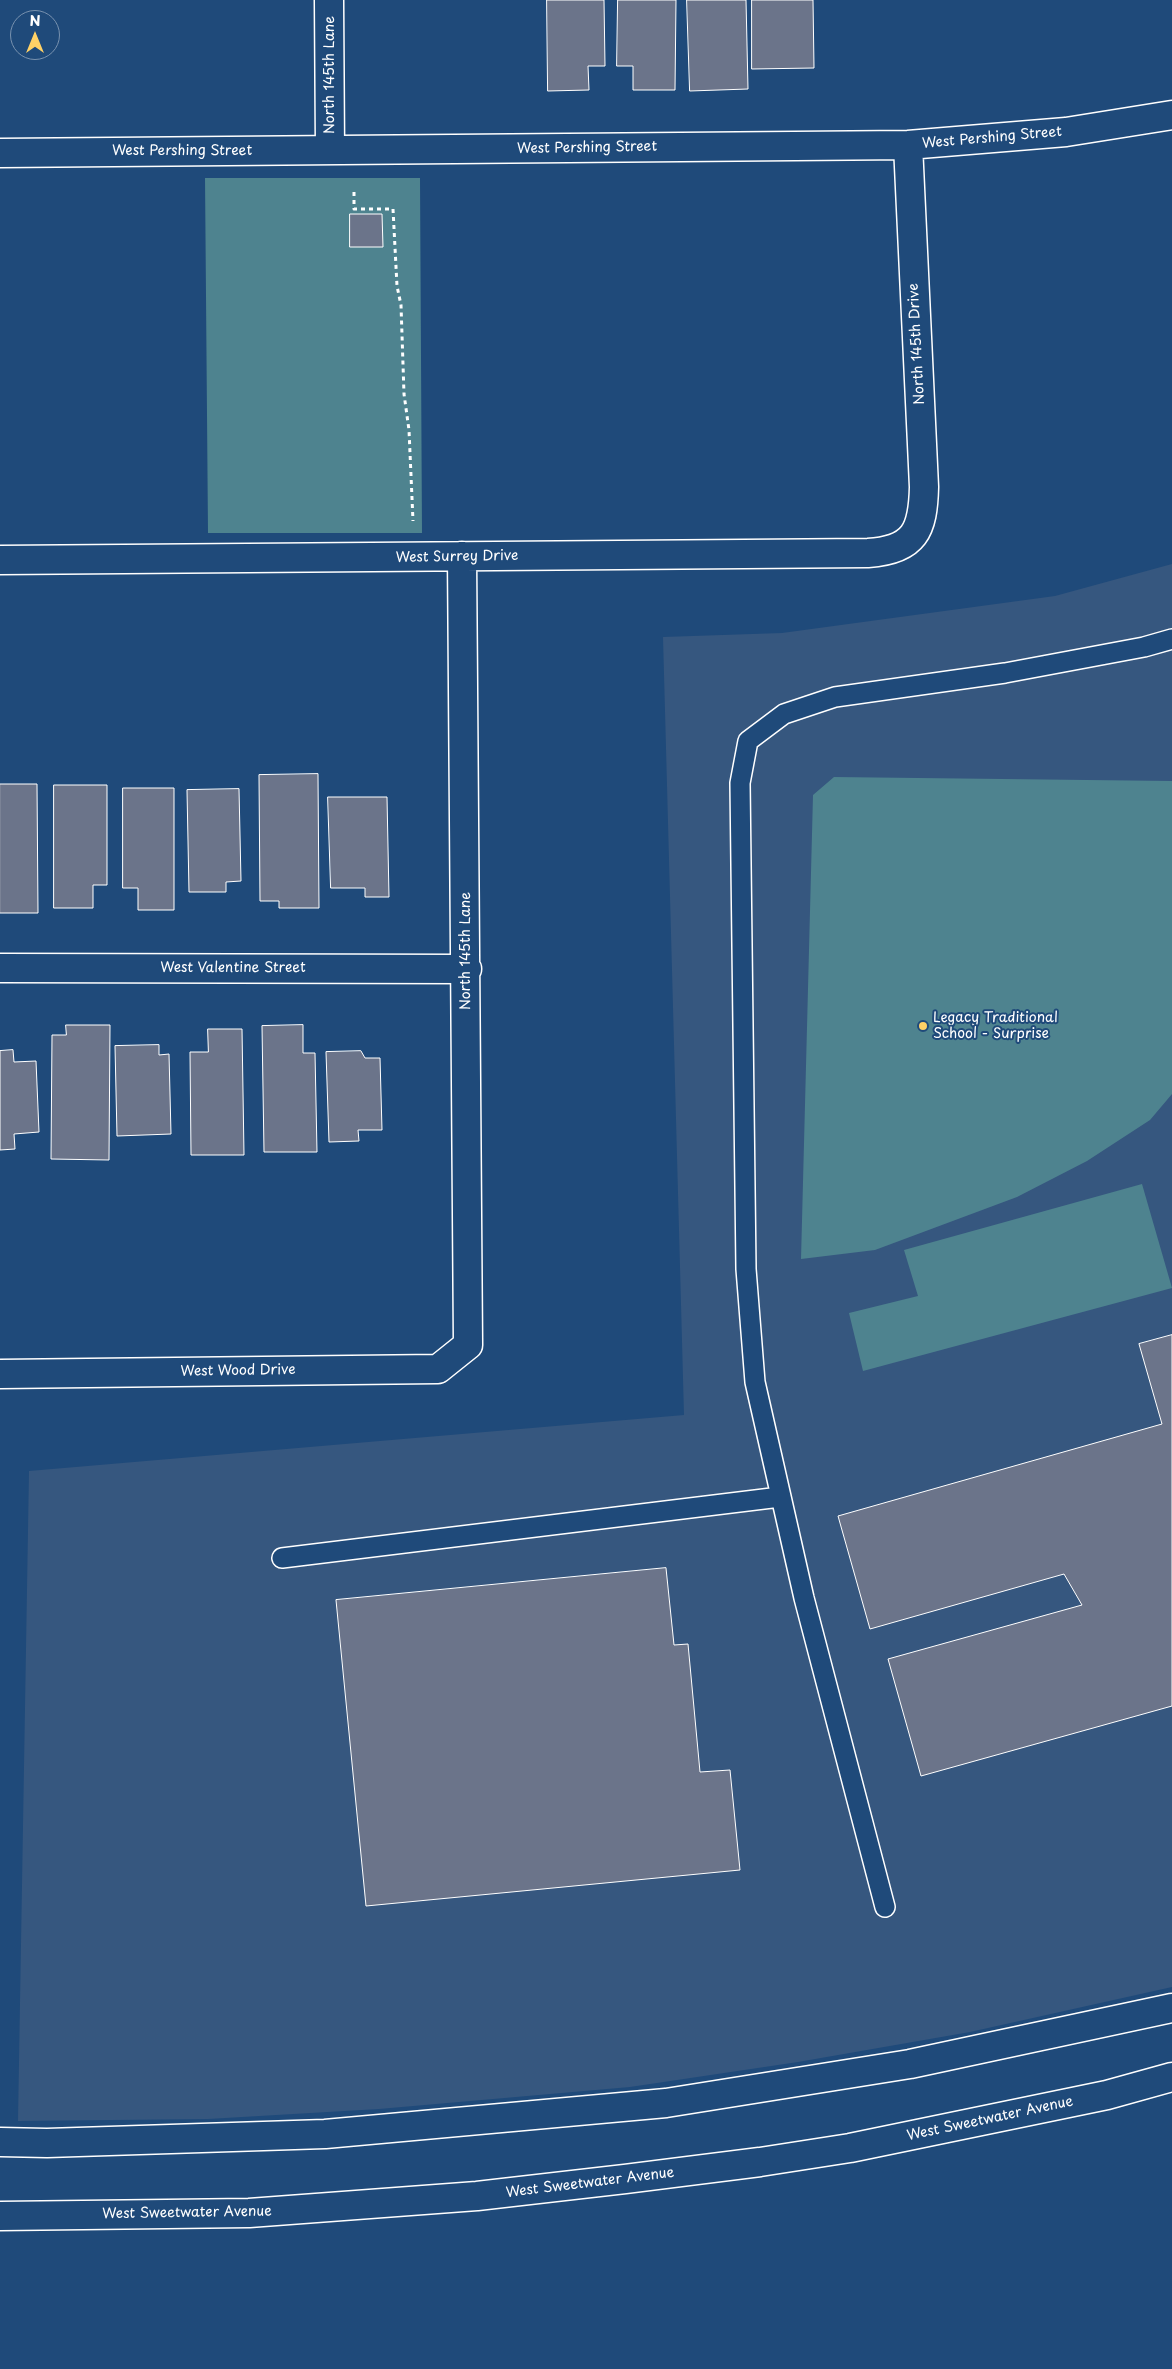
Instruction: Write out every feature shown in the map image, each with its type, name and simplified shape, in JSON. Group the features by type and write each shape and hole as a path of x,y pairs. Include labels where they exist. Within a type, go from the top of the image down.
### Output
{"street":[{"name":"North 145th Lane","path":"329,0 330,150"},
{"name":"West Pershing Street","path":"0,152 908,145 1066,132 1172,115"},
{"name":"North 145th Drive","path":"908,145 924,487 922,516 919,528 910,539"},
{"name":"West Surrey Drive","path":"0,560 868,553 885,552 900,548 910,539"},
{"name":"North 145th Lane","path":"462,556 467,969 468,1345"},
{"name":"West Valentine Street","path":"0,968 467,969"},
{"name":"West Wood Drive","path":"0,1374 438,1369 468,1345"},
{"path":"0,2142 47,2143 325,2134 666,2103 910,2064 1172,2008"},
{"name":"West Sweetwater Avenue","path":"0,2216 249,2213 477,2196 615,2180 760,2162 850,2148 1107,2094 1172,2078"}],"lane":[{"path":"885,1907 780,1498 755,1382 746,1270 740,783 748,741 784,714 835,697 1006,673 1144,648 1172,639"},
{"path":"282,1558 780,1498"}],"path":[{"path":"354,192 354,209 393,209 397,286 401,305 404,394 409,430 413,521"}],"shaded area":[{"name":"Legacy Traditional School - Surprise","path":"1172,564 1172,1987 970,2032 798,2062 630,2087 379,2109 208,2119 18,2121 29,1471 684,1415 663,637 782,633 1055,596"}],"green space":[{"path":"205,178 420,178 422,533 208,533"},
{"path":"834,777 1172,781 1172,1094 1150,1120 1087,1161 1017,1197 875,1250 801,1259 813,795"},
{"path":"1142,1184 1172,1288 863,1371 849,1313 918,1296 904,1250"}],"building":[{"path":"547,0 604,0 605,66 588,66 589,90 548,91"},
{"path":"618,0 676,0 675,90 633,90 633,66 617,66"},
{"path":"687,0 746,0 748,89 690,91"},
{"path":"752,0 813,0 814,68 752,69"},
{"path":"350,214 382,214 383,247 350,247"},
{"path":"318,774 319,908 279,908 279,901 260,901 259,775"},
{"path":"0,784 37,784 38,913 0,913"},
{"path":"54,785 107,785 107,885 93,885 93,908 54,908"},
{"path":"123,788 174,788 174,910 138,910 138,888 123,888"},
{"path":"239,789 241,881 226,882 226,892 189,892 187,790"},
{"path":"328,797 387,797 389,897 365,897 365,888 331,888"},
{"path":"66,1025 110,1025 109,1160 51,1159 52,1035 66,1035"},
{"path":"303,1025 303,1053 315,1053 317,1152 264,1152 262,1026"},
{"path":"208,1029 242,1029 244,1155 191,1155 190,1052 208,1052"},
{"path":"159,1045 159,1055 169,1054 171,1134 117,1136 115,1046"},
{"path":"13,1050 14,1062 36,1061 39,1132 14,1134 15,1149 0,1150 0,1051"},
{"path":"361,1051 365,1058 380,1058 382,1130 358,1130 359,1141 329,1142 326,1052"},
{"path":"1172,1335 1172,1706 921,1776 888,1659 1082,1605 1064,1574 870,1629 838,1516 1162,1424 1139,1344"},
{"path":"666,1568 674,1645 688,1644 700,1772 730,1770 740,1870 366,1906 336,1600"}],"place":[{"name":"Legacy Traditional School - Surprise","path":"923,1026"}]}
